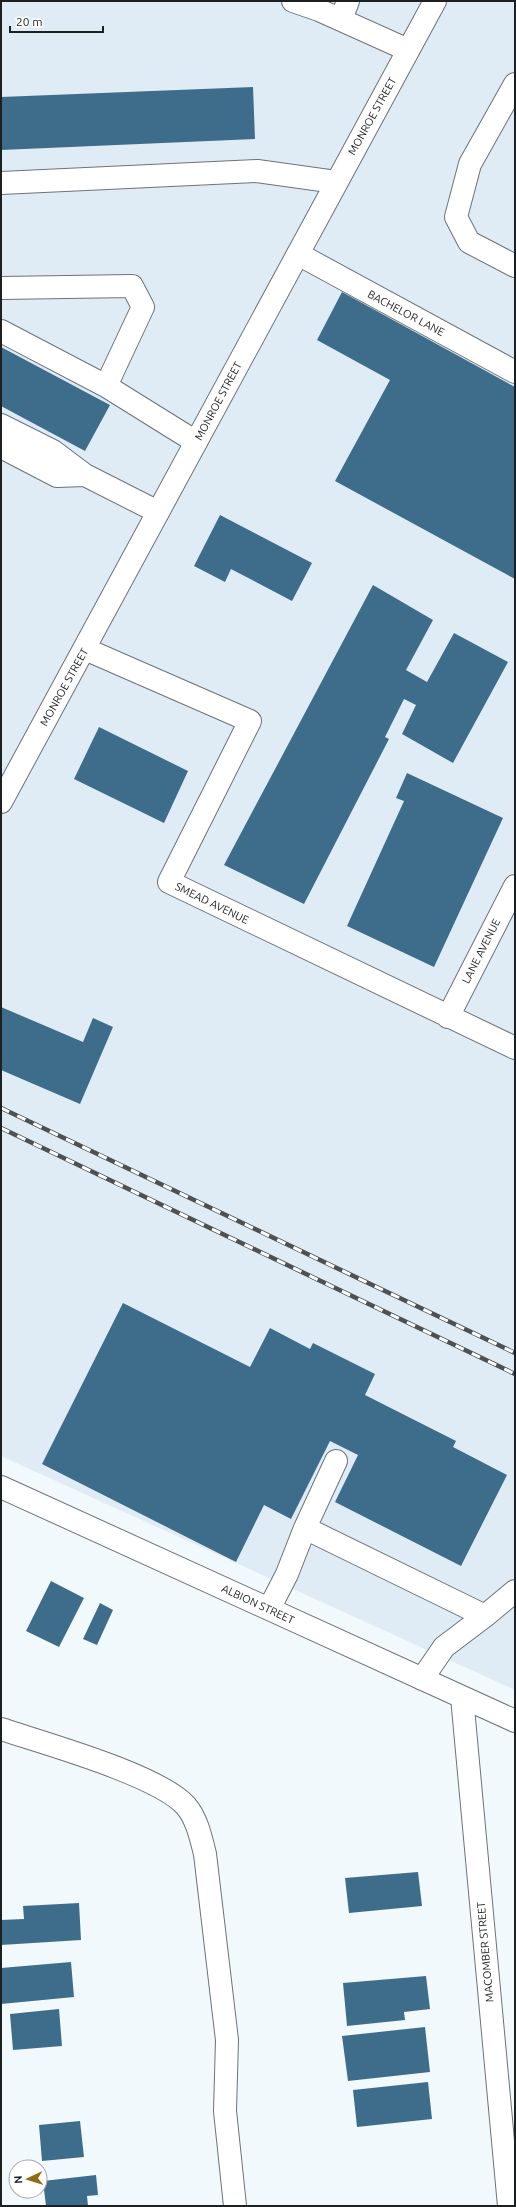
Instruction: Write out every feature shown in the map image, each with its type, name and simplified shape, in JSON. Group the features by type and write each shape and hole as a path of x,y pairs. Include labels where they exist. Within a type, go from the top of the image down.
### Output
{"street":[{"path":"293,1 344,11 408,50"},
{"name":"MONROE STREET","path":"1,802 435,1"},
{"path":"515,84 470,164 456,217 469,242 515,266"},
{"path":"1,183 257,171 336,182"},
{"name":"BACHELOR LANE","path":"298,254 515,372"},
{"path":"1,288 132,286 143,307 106,386"},
{"path":"1,331 106,386 196,442"},
{"path":"1,425 53,451 85,475 158,512"},
{"path":"1,446 57,476 85,475"},
{"name":"SMEAD AVENUE","path":"85,649 250,721 169,882 515,1048"},
{"name":"LANE AVENUE","path":"448,1016 515,886"},
{"path":"269,1609 287,1574 305,1528 336,1461"},
{"name":"ALBION STREET","path":"1,1487 515,1721"},
{"path":"305,1528 485,1616"},
{"path":"422,1679 444,1647 515,1591"},
{"name":"MACOMBER STREET","path":"462,1697 509,2206"},
{"path":"1,1729 75,1753 144,1779 173,1795 186,1806 199,1830 205,1854 227,2040 226,2111 235,2206"}],"shaded area":[{"path":"1,1 515,1 515,1690 1,1456"}],"building":[{"path":"253,87 255,139 1,150 1,97"},
{"path":"342,292 515,387 515,579 335,481 390,380 317,340"},
{"path":"1,347 110,405 85,451 1,406"},
{"path":"220,515 312,563 292,601 231,569 225,582 194,566"},
{"path":"373,585 433,620 406,670 427,682 454,633 508,662 453,763 402,734 416,705 404,699 385,737 389,739 304,904 224,865"},
{"path":"99,727 188,771 164,823 74,779"},
{"path":"407,773 503,818 434,967 347,926 404,801 396,798"},
{"path":"1,1007 83,1042 93,1018 113,1027 80,1104 1,1070"},
{"path":"123,1303 250,1367 270,1328 310,1349 313,1343 375,1374 365,1395 456,1441 453,1447 507,1475 461,1566 335,1502 358,1455 330,1441 291,1519 264,1505 236,1562 42,1464"},
{"path":"51,1581 84,1598 59,1647 26,1631"},
{"path":"100,1603 113,1610 97,1645 83,1639"},
{"path":"418,1872 422,1906 349,1913 345,1878"},
{"path":"79,1903 81,1940 1,1945 1,1920 24,1919 23,1906"},
{"path":"71,1962 74,1997 1,2004 1,1968"},
{"path":"426,1976 430,2009 404,2012 405,2020 347,2026 343,1983"},
{"path":"59,2009 62,2046 13,2050 10,2014"},
{"path":"425,2027 430,2072 348,2081 342,2036"},
{"path":"428,2082 432,2119 357,2127 353,2090"},
{"path":"80,2121 84,2157 48,2160 48,2159 42,2159 39,2125"},
{"path":"96,2175 98,2195 87,2196 88,2206 46,2206 45,2199 48,2199 48,2180"}],"railway":[{"path":"1,1108 515,1353"},
{"path":"1,1128 515,1374"}]}
